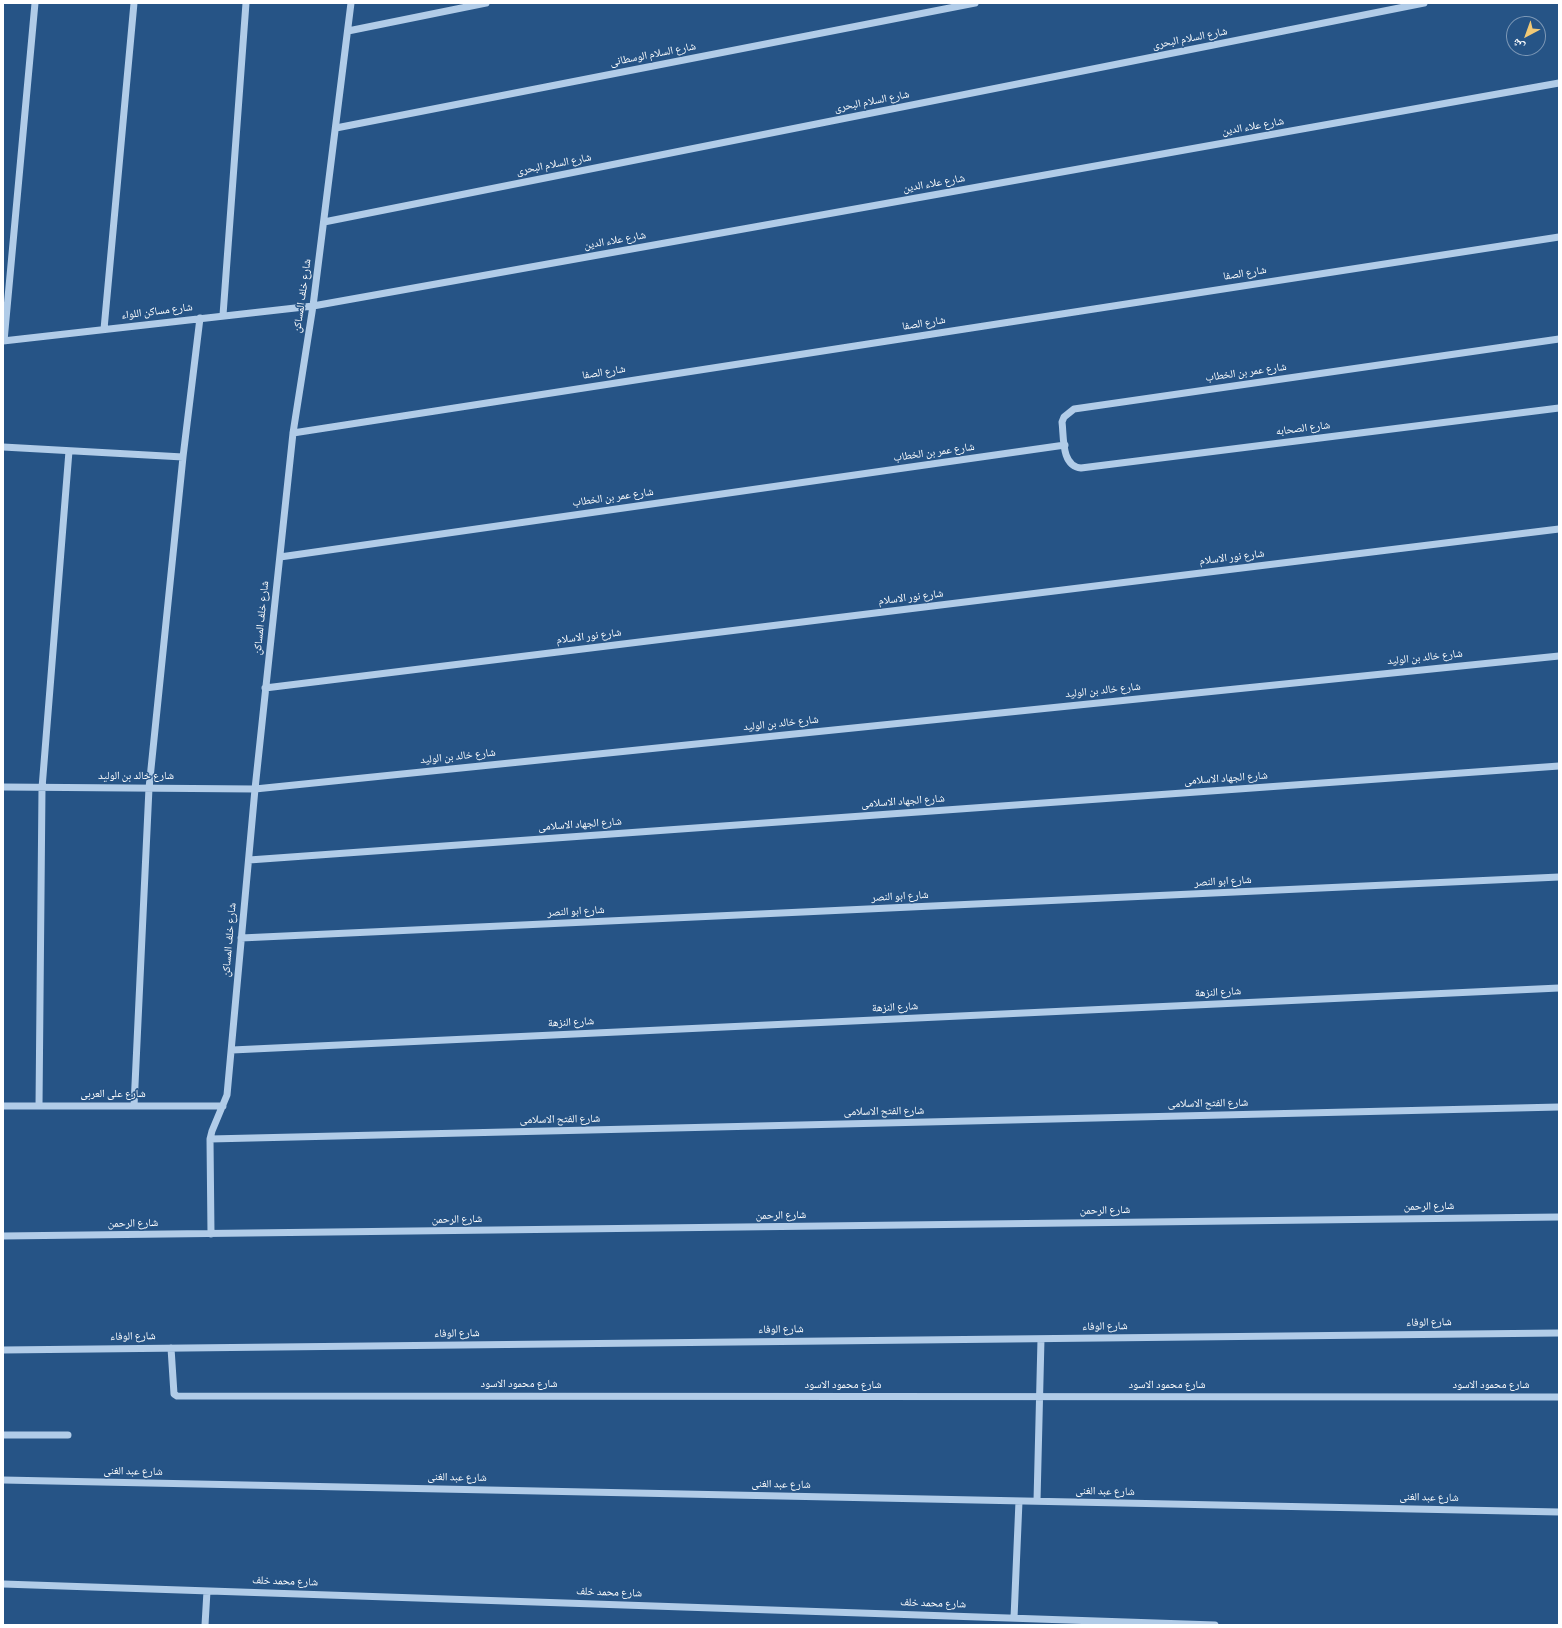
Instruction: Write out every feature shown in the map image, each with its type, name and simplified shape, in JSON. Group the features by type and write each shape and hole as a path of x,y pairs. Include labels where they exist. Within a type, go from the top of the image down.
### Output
{"street":[{"path":"4,341 35,3"},
{"path":"104,329 134,3"},
{"path":"224,315 246,3"},
{"name":"شارع خلف المساكن","path":"211,1234 210,1134 227,1095 265,688 293,432 313,306 351,3"},
{"path":"348,31 486,3"},
{"name":"شارع السلام الوسطانى","path":"336,128 975,3"},
{"name":"شارع السلام البحرى","path":"324,222 1424,3"},
{"name":"شارع علاء الدين","path":"313,306 1559,83"},
{"name":"شارع الصفا","path":"293,432 1559,237"},
{"name":"شارع مساكن اللواء","path":"4,341 313,306"},
{"path":"134,1106 149,788 183,457 200,318"},
{"name":"شارع عمر بن الخطاب","path":"280,557 1065,445 1062,422 1069,412 1074,409 1559,339"},
{"name":"شارع الصحابه","path":"1065,445 1066,458 1074,468 1081,468 1559,408"},
{"path":"3,447 183,457"},
{"path":"39,1106 42,788 69,451"},
{"name":"شارع نور الاسلام","path":"265,688 1559,529"},
{"name":"شارع خالد بن الوليد","path":"3,787 255,789 1559,656"},
{"name":"شارع الجهاد الاسلامى","path":"248,860 1559,766"},
{"name":"شارع ابو النصر","path":"241,938 1559,877"},
{"name":"شارع النزهة","path":"232,1050 1559,988"},
{"name":"شارع على العربى","path":"3,1106 223,1106"},
{"name":"شارع الفتح الاسلامى","path":"210,1139 1559,1107"},
{"name":"شارع الرحمن","path":"3,1236 1559,1217"},
{"name":"شارع الوفاء","path":"3,1350 1559,1333"},
{"path":"1037,1501 1041,1339"},
{"name":"شارع محمود الاسود","path":"171,1348 174,1394 177,1396 1559,1397"},
{"path":"3,1435 68,1436"},
{"name":"شارع عبد الغنى","path":"3,1480 1559,1512"},
{"path":"1014,1618 1020,1501"},
{"name":"شارع محمد خلف","path":"3,1584 1215,1625"},
{"path":"205,1625 207,1590"}]}
